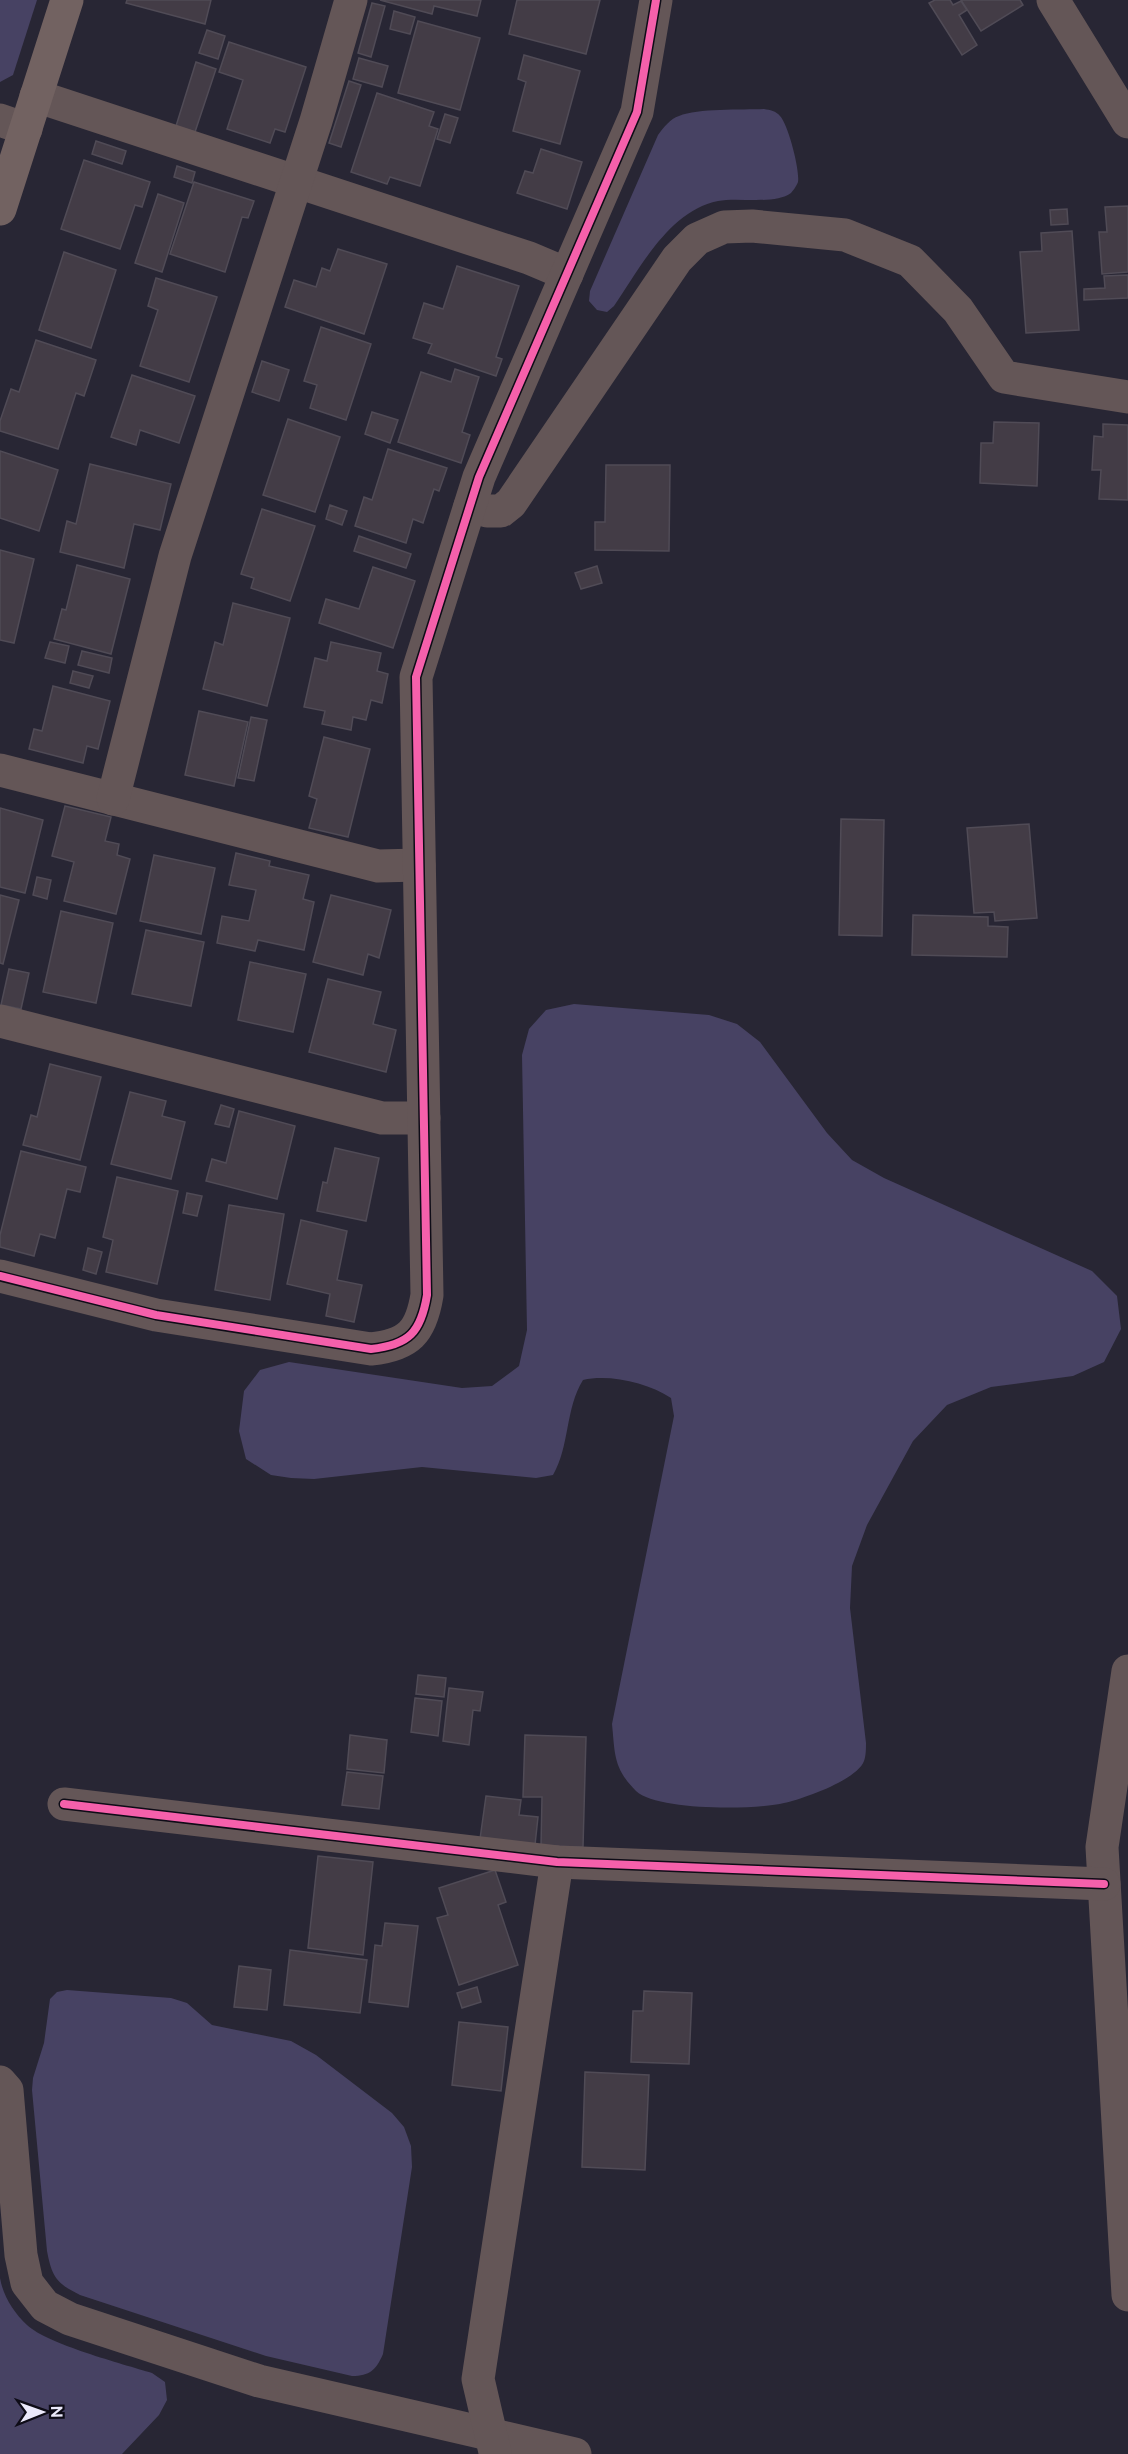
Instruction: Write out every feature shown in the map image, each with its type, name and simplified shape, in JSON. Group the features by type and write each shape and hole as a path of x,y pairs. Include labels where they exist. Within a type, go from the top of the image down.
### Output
{"street":[{"path":"0,208 13,124 36,96 67,0"},
{"path":"113,799 175,556 297,181 351,0"},
{"path":"0,1276 156,1316 371,1349 393,1347 412,1335 424,1317 428,1295 416,677 479,477 637,112 656,0"},
{"path":"1053,0 1128,122"},
{"path":"36,96 528,258 567,274"},
{"path":"470,506 501,512 511,503 677,259 697,239 723,227 752,226 845,235 910,261 958,310 1004,377 1128,397"},
{"path":"0,770 378,866 419,865"},
{"path":"0,1021 382,1118 424,1118"},
{"path":"1128,1671 1102,1847 1128,2295"},
{"path":"64,1804 556,1862 1104,1884"},
{"path":"493,2444 478,2379 556,1862"},
{"path":"0,2082 7,2090 21,2255 27,2283 45,2306 70,2319 260,2381 493,2444 575,2454"}],"shaded area":[{"path":"0,0 37,0 13,75 0,82"},
{"path":"764,109 780,116 790,137 798,176 798,182 792,192 776,199 718,201 685,216 657,243 614,306 607,312 597,310 589,301 590,291 658,135 667,124 687,113"},
{"path":"574,1004 709,1015 737,1024 760,1042 827,1133 852,1160 884,1178 1092,1271 1117,1296 1121,1329 1104,1362 1073,1376 991,1387 947,1405 913,1441 867,1525 852,1566 850,1608 866,1743 864,1761 841,1782 793,1801 730,1808 664,1802 647,1798 636,1791 628,1783 616,1760 612,1724 674,1416 671,1398 651,1388 628,1381 605,1378 583,1380 573,1403 562,1452 553,1475 536,1478 422,1467 314,1479 291,1478 271,1475 246,1459 239,1431 244,1391 260,1370 289,1362 462,1388 492,1386 519,1366 527,1330 522,1055 529,1029 546,1010"},
{"path":"67,1990 171,1998 187,2003 212,2025 291,2041 316,2055 392,2113 404,2127 411,2146 412,2167 383,2354 372,2371 352,2376 266,2356 80,2295 60,2283 53,2273 47,2251 32,2090 33,2078 44,2043 50,1999 57,1992"},
{"path":"0,2278 6,2298 14,2310 27,2325 37,2332 86,2353 152,2373 165,2382 167,2400 159,2415 122,2454 0,2454"}],"building":[{"path":"127,0 211,0 205,24 126,3"},
{"path":"380,0 481,0 477,16 434,6 432,14"},
{"path":"517,0 600,0 586,54 509,34"},
{"path":"935,0 950,0 953,5 961,1 967,10 959,15 977,45 962,55 929,3"},
{"path":"961,0 1020,0 1023,5 981,31"},
{"path":"372,3 385,6 371,57 358,53"},
{"path":"394,11 415,17 410,34 390,29"},
{"path":"418,21 480,38 460,110 398,93"},
{"path":"207,30 225,36 218,59 199,53"},
{"path":"229,42 306,67 285,132 275,129 270,143 227,129 243,80 219,72"},
{"path":"524,55 580,71 560,144 513,131 526,82 518,79"},
{"path":"359,58 388,66 382,87 353,79"},
{"path":"196,62 216,69 195,132 176,126"},
{"path":"349,81 361,85 341,147 329,143"},
{"path":"377,93 434,112 429,126 438,129 420,186 390,177 387,184 351,172"},
{"path":"445,114 458,118 450,143 437,139"},
{"path":"96,141 126,151 122,164 92,154"},
{"path":"541,149 582,162 567,209 517,193 525,171 533,173"},
{"path":"84,160 150,182 142,207 135,205 120,249 61,229"},
{"path":"177,166 195,172 192,183 174,177"},
{"path":"194,182 254,201 248,218 242,217 225,272 170,254"},
{"path":"158,194 184,203 162,272 135,263"},
{"path":"1128,206 1128,272 1102,274 1099,232 1107,232 1105,207"},
{"path":"1067,209 1068,224 1051,225 1050,210"},
{"path":"1072,231 1079,330 1026,333 1020,252 1042,251 1041,233"},
{"path":"338,249 387,264 364,334 285,307 294,280 316,287 322,268 330,271"},
{"path":"64,252 116,270 91,348 39,330"},
{"path":"457,266 519,286 496,357 502,359 496,376 428,353 432,344 413,338 424,303 443,309"},
{"path":"1128,275 1128,298 1084,300 1084,289 1105,288 1104,276"},
{"path":"156,278 217,297 189,382 140,366 158,310 148,306"},
{"path":"321,327 371,344 346,420 310,408 317,385 304,381"},
{"path":"36,340 96,360 84,396 76,393 58,449 0,431 0,421 11,389 19,392"},
{"path":"262,361 289,370 279,401 252,392"},
{"path":"455,369 479,377 462,432 470,435 461,463 398,442 421,372 451,382"},
{"path":"132,375 195,396 179,443 140,430 136,445 111,437"},
{"path":"372,412 398,420 390,443 365,434"},
{"path":"288,419 340,437 315,512 263,495"},
{"path":"994,422 1039,423 1037,486 980,483 981,443 993,443"},
{"path":"1103,424 1128,425 1128,500 1099,499 1101,470 1092,470 1094,436 1103,437"},
{"path":"388,449 447,468 439,491 434,489 423,523 413,519 406,543 355,526 364,497 372,500"},
{"path":"0,451 58,470 39,531 0,518"},
{"path":"90,464 171,484 160,530 134,524 124,568 60,552 67,521 76,524"},
{"path":"606,465 670,465 669,551 595,550 595,522 605,522"},
{"path":"330,505 347,511 342,525 326,519"},
{"path":"262,509 315,526 290,601 251,588 254,578 241,574"},
{"path":"359,536 411,554 406,568 354,551"},
{"path":"0,550 34,559 14,643 0,640"},
{"path":"77,565 130,579 111,654 54,639 62,609 66,610"},
{"path":"597,566 602,583 581,589 575,573"},
{"path":"373,567 415,581 393,648 319,623 326,599 359,609"},
{"path":"233,603 290,618 267,706 203,689 215,642 223,645"},
{"path":"50,642 69,646 65,663 45,658"},
{"path":"331,642 381,653 377,671 388,674 382,703 371,700 366,720 353,717 351,730 322,724 325,711 304,707 315,658 327,661"},
{"path":"82,651 112,658 109,673 78,665"},
{"path":"73,671 93,676 89,688 70,683"},
{"path":"53,686 110,701 98,749 87,746 83,763 29,749 34,729 42,731"},
{"path":"199,711 248,722 234,786 185,775"},
{"path":"251,717 267,720 254,781 238,778"},
{"path":"324,737 370,749 348,837 309,828 317,799 309,796"},
{"path":"65,806 111,817 105,841 119,844 117,855 130,859 116,914 64,901 74,862 52,856"},
{"path":"0,808 43,820 25,893 0,887"},
{"path":"841,819 884,820 882,936 839,935"},
{"path":"1029,824 1037,918 995,921 994,912 974,913 967,828"},
{"path":"236,853 270,861 269,866 309,875 303,899 314,902 304,950 258,940 255,951 217,943 222,916 249,921 256,890 229,885"},
{"path":"154,855 215,868 201,934 140,921"},
{"path":"37,877 51,880 47,899 33,895"},
{"path":"0,895 19,900 3,964 0,963"},
{"path":"331,895 391,910 379,958 368,954 363,975 313,962"},
{"path":"61,911 113,923 96,1003 43,992"},
{"path":"913,915 988,917 988,926 1008,927 1007,957 912,955"},
{"path":"146,930 204,942 191,1006 132,994"},
{"path":"250,962 306,974 293,1032 238,1020"},
{"path":"9,969 29,973 21,1009 1,1005"},
{"path":"328,979 381,992 373,1024 396,1030 386,1072 309,1052"},
{"path":"50,1064 101,1077 80,1160 23,1145 31,1115 37,1117"},
{"path":"130,1092 166,1101 162,1116 185,1122 171,1179 111,1164"},
{"path":"221,1105 234,1109 229,1127 215,1124"},
{"path":"239,1111 295,1126 277,1199 206,1181 212,1159 226,1163"},
{"path":"335,1148 379,1158 366,1221 317,1211 323,1182 327,1183"},
{"path":"21,1151 86,1167 80,1192 67,1189 55,1238 40,1234 34,1256 0,1247 0,1235"},
{"path":"117,1177 178,1191 157,1284 106,1272 113,1240 103,1237"},
{"path":"187,1193 202,1196 197,1216 183,1213"},
{"path":"229,1205 284,1214 270,1300 215,1290"},
{"path":"301,1220 347,1231 337,1280 362,1285 354,1322 326,1316 330,1294 287,1284"},
{"path":"88,1248 102,1252 96,1274 83,1270"},
{"path":"418,1675 446,1678 444,1697 416,1694"},
{"path":"449,1688 483,1692 480,1711 473,1710 469,1745 443,1741"},
{"path":"415,1698 442,1701 438,1736 411,1732"},
{"path":"350,1735 387,1740 384,1773 347,1769"},
{"path":"525,1735 586,1737 583,1847 541,1846 542,1797 523,1797"},
{"path":"347,1772 383,1776 379,1809 342,1805"},
{"path":"486,1796 521,1800 519,1815 538,1817 535,1845 480,1839"},
{"path":"318,1856 373,1862 363,1955 308,1948"},
{"path":"495,1870 506,1902 498,1905 518,1965 459,1985 437,1918 448,1915 439,1888"},
{"path":"385,1923 418,1926 408,2007 369,2002 375,1945 382,1946"},
{"path":"290,1950 367,1960 360,2013 284,2005"},
{"path":"239,1966 271,1970 267,2010 234,2007"},
{"path":"477,1987 481,2002 462,2008 457,1993"},
{"path":"644,1991 692,1993 689,2064 631,2062 633,2011 643,2011"},
{"path":"459,2022 508,2027 501,2091 452,2085"},
{"path":"585,2072 649,2075 645,2170 582,2167"}],"cycle path":[{"path":"0,1276 156,1315 371,1349 404,1340 417,1327 427,1295 416,677 479,477 637,112 656,0"},
{"path":"64,1804 557,1862 1104,1884"}]}
